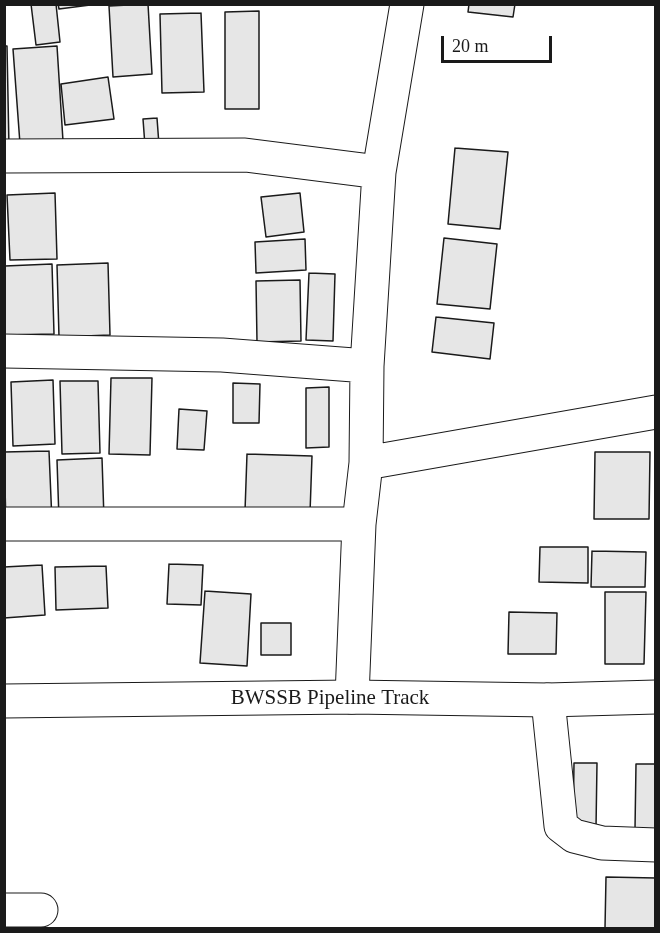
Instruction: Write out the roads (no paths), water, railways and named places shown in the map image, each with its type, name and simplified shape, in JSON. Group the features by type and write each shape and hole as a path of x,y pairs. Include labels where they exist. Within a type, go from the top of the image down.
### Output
{"street":[{"path":"352,697 359,524 366,463 367,366 379,172 407,4"},
{"path":"4,156 245,155 379,172"},
{"path":"4,351 222,355 367,366"},
{"path":"366,463 656,412"},
{"path":"4,524 359,524"},
{"name":"BWSSB Pipeline Track","path":"4,701 352,697 548,700 656,697"},
{"path":"548,700 561,826 574,836 602,843 656,845"},
{"path":"4,910 41,910"}]}
